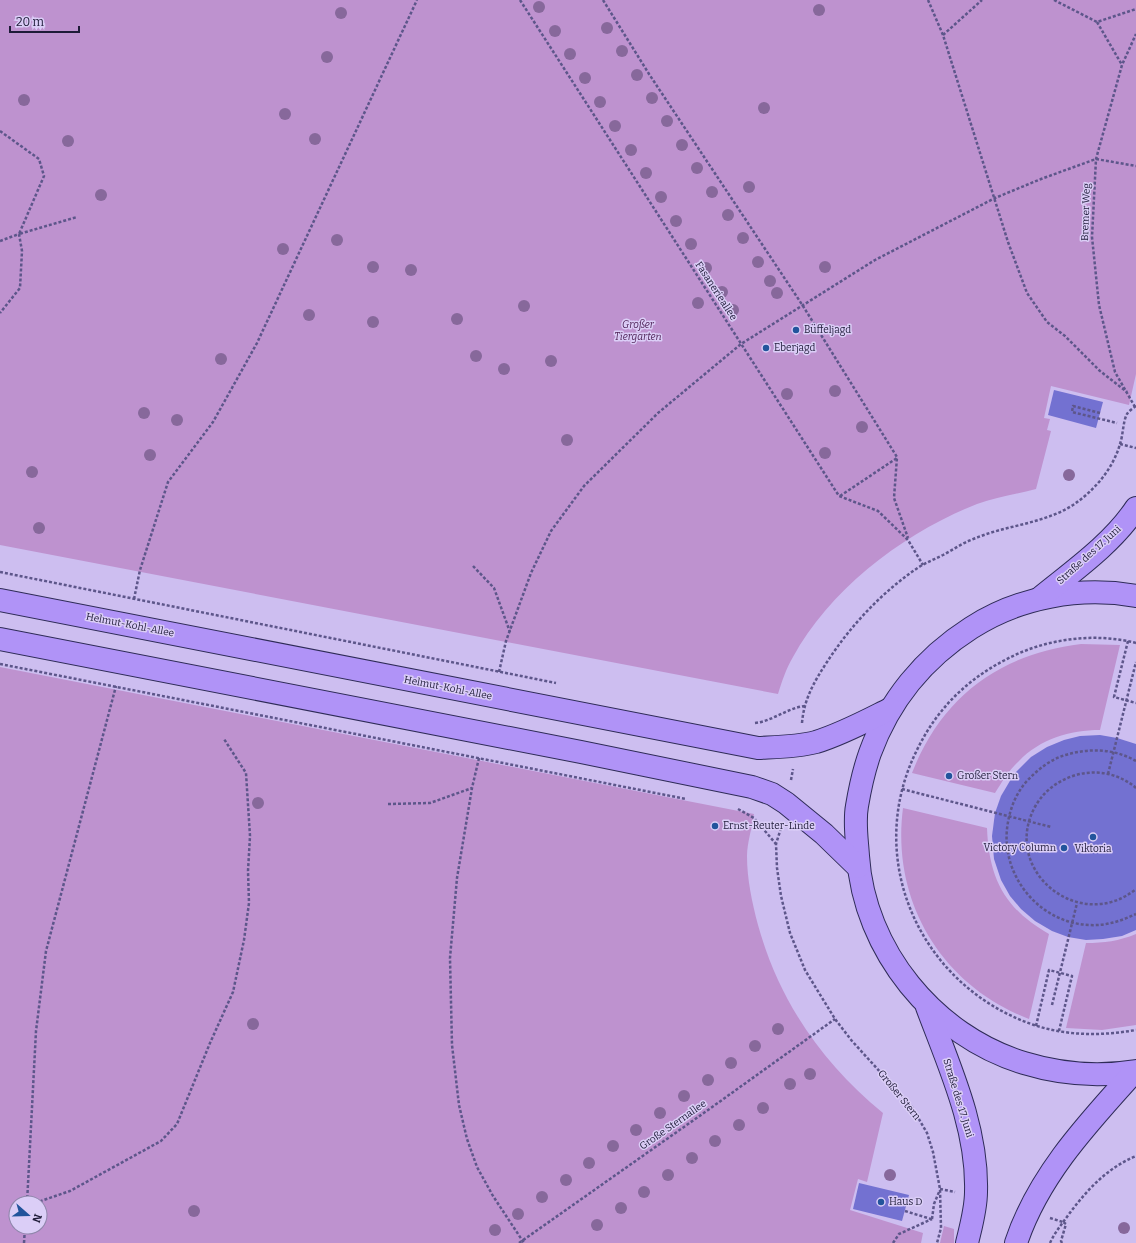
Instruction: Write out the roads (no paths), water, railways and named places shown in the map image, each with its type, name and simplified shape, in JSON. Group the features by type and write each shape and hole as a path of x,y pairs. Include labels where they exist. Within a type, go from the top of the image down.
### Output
{"main road":[{"name":"Straße des 17. Juni","path":"1039,599 1086,561 1127,521 1136,508"},
{"path":"1135,1072 1079,1074 1051,1070 1023,1063 996,1053 971,1039 948,1023 926,1004 901,974 881,941 867,905 858,867 856,808 865,770 876,738 890,709 908,683 930,660 954,639 980,622 1009,609 1039,599 1079,592 1120,593 1136,596"},
{"name":"Helmut-Kohl-Allee","path":"0,600 758,748 781,747 816,742 845,732 890,709"},
{"path":"0,639 566,749 752,787 772,794 786,803 824,834 858,867"},
{"name":"Straße des 17. Juni","path":"926,1004 953,1076 967,1121 974,1152 976,1191 974,1215 967,1243"},
{"path":"1016,1243 1028,1212 1052,1172 1080,1134 1135,1072"}],"place":[{"name":"Büffeljagd","path":"796,330"},
{"name":"Eberjagd","path":"766,348"},
{"name":"Großer Stern","path":"949,776"},
{"name":"Ernst-Reuter-Linde","path":"715,826"},
{"name":"Viktoria","path":"1093,837"},
{"name":"Victory Column","path":"1064,848"},
{"name":"Haus D","path":"881,1202"}],"park label":[{"name":"Großer Tiergarten","path":"638,330"}]}
